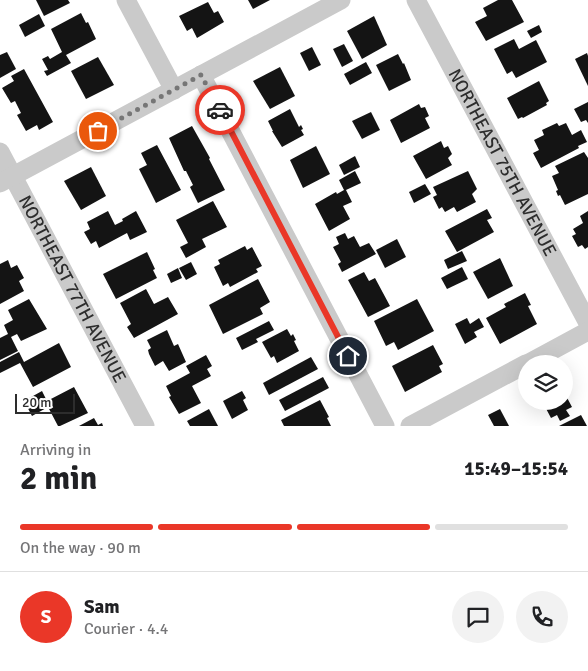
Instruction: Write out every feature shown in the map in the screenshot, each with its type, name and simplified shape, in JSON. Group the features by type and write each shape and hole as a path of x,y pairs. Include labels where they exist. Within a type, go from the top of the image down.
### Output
{"street":[{"path":"126,0 174,90"},
{"path":"6,180 341,0"},
{"name":"NORTHEAST 75TH AVENUE","path":"416,0 588,323"},
{"path":"201,75 385,426"},
{"name":"NORTHEAST 77TH AVENUE","path":"0,152 6,180 145,426"},
{"path":"543,355 588,331"},
{"path":"410,426 518,368"}],"building":[{"path":"36,0 68,0 70,3 44,16"},
{"path":"248,0 270,0 253,9"},
{"path":"498,0 512,0 524,22 486,41 475,22 487,16 483,8"},
{"path":"208,2 214,13 218,11 224,22 197,38 192,28 187,31 179,16"},
{"path":"81,13 86,23 88,22 96,39 66,55 71,63 47,76 44,71 48,70 42,59 48,56 50,59 62,52 51,29"},
{"path":"39,14 45,26 25,37 19,25"},
{"path":"374,16 387,45 362,59 347,31"},
{"path":"539,25 542,32 531,38 527,31"},
{"path":"514,39 519,49 536,40 547,62 516,78 512,71 507,74 494,49"},
{"path":"344,44 353,61 342,67 333,49"},
{"path":"312,47 321,65 309,71 300,53"},
{"path":"7,52 16,69 0,78 0,55"},
{"path":"587,53 588,56 588,86 575,59"},
{"path":"398,54 411,80 389,91 376,65"},
{"path":"98,57 114,85 86,99 71,71"},
{"path":"366,62 372,73 350,85 344,74"},
{"path":"280,67 295,96 270,109 253,81"},
{"path":"24,69 53,122 39,130 37,125 26,131 17,115 21,113 15,101 11,103 2,88 14,81 11,76"},
{"path":"539,81 549,101 546,103 547,105 518,119 507,98"},
{"path":"588,102 588,123 586,120 581,122 574,109"},
{"path":"419,104 421,108 425,107 429,116 425,118 430,128 401,143 390,120"},
{"path":"290,109 299,127 301,125 304,135 282,147 268,121"},
{"path":"371,112 380,130 362,139 352,121"},
{"path":"557,123 559,126 566,123 572,135 581,130 587,142 541,168 533,153 539,150 534,140 544,135 542,130"},
{"path":"192,126 225,190 198,203 190,187 193,185 186,171 184,171 169,138"},
{"path":"441,141 444,148 448,146 452,154 448,158 452,165 426,179 413,156"},
{"path":"157,145 181,190 156,203 139,169 147,165 141,153"},
{"path":"316,146 330,174 303,188 290,160"},
{"path":"584,152 588,158 588,194 565,205 560,195 558,196 556,191 558,190 552,176 559,173 555,166"},
{"path":"355,156 360,167 344,175 339,165"},
{"path":"91,167 106,196 81,210 64,181"},
{"path":"355,171 361,183 346,190 352,202 343,206 350,219 329,231 315,204 336,192 337,194 344,190 339,180"},
{"path":"468,171 477,189 472,194 476,202 457,212 454,207 445,212 442,207 439,209 433,197 437,195 433,187"},
{"path":"425,184 431,194 414,203 409,192"},
{"path":"213,201 227,227 202,239 206,247 186,258 180,247 188,243 176,220"},
{"path":"487,209 492,218 487,220 494,232 457,252 445,231"},
{"path":"108,211 115,225 136,211 147,232 130,240 127,233 99,248 96,241 91,244 84,232 90,229 87,222"},
{"path":"588,211 588,247 585,249 582,245 578,247 572,236 576,234 573,229 583,223 580,216"},
{"path":"345,233 348,239 354,236 360,247 369,243 376,254 342,272 338,264 341,262 333,247 339,244 336,237"},
{"path":"397,239 406,257 385,268 376,250"},
{"path":"245,246 247,250 252,247 262,266 256,269 258,272 230,287 228,283 223,286 214,267 220,264 218,260"},
{"path":"462,251 467,261 448,269 444,260"},
{"path":"147,252 157,278 116,299 103,274"},
{"path":"500,258 513,286 488,299 473,272"},
{"path":"8,260 11,268 17,265 24,278 19,281 24,291 0,304 0,264"},
{"path":"191,262 197,274 186,280 179,268"},
{"path":"462,267 468,279 447,289 441,278"},
{"path":"178,268 182,278 171,283 167,274"},
{"path":"364,272 369,281 375,278 390,306 368,317 348,280"},
{"path":"258,279 270,302 260,308 263,314 223,334 209,305"},
{"path":"146,289 154,304 168,297 178,314 134,338 127,327 131,324 120,303"},
{"path":"525,293 531,305 528,306 537,324 500,344 486,318 506,307 504,304"},
{"path":"29,299 47,329 21,341 17,334 11,337 18,351 0,360 0,338 8,334 4,325 13,320 8,310"},
{"path":"417,299 434,331 398,350 394,342 386,346 374,321"},
{"path":"467,318 470,324 479,318 484,327 474,332 477,337 465,344 455,324"},
{"path":"269,321 274,330 256,339 258,342 242,350 236,338"},
{"path":"287,329 291,336 293,334 299,351 277,363 274,356 271,358 262,342"},
{"path":"167,330 174,346 178,344 186,362 169,371 163,361 155,366 149,354 148,350 151,348 147,340"},
{"path":"59,343 71,367 33,387 20,363 0,373 0,362 19,352 24,362"},
{"path":"433,345 443,364 439,366 442,372 405,392 392,366"},
{"path":"206,355 212,366 207,369 211,376 192,386 201,403 179,414 169,397 171,396 166,386 190,373 186,366"},
{"path":"311,357 318,369 269,395 263,383"},
{"path":"323,377 329,388 285,411 279,400"},
{"path":"74,387 88,413 60,426 58,426 48,407 32,416 24,401 42,391 47,401"},
{"path":"242,391 246,398 243,400 248,410 232,419 223,401"},
{"path":"320,400 329,417 327,418 331,426 284,426 281,420"},
{"path":"209,409 218,426 190,426 187,421"},
{"path":"500,409 509,426 494,426 488,415"},
{"path":"547,410 566,410 570,416 560,421 557,415 551,418"},
{"path":"581,415 587,426 559,426"},
{"path":"94,418 98,425 102,423 103,426 79,426"}],"way so far":[{"path":"98,131 201,75 220,110"}],"route":[{"path":"220,110 348,356"}]}
